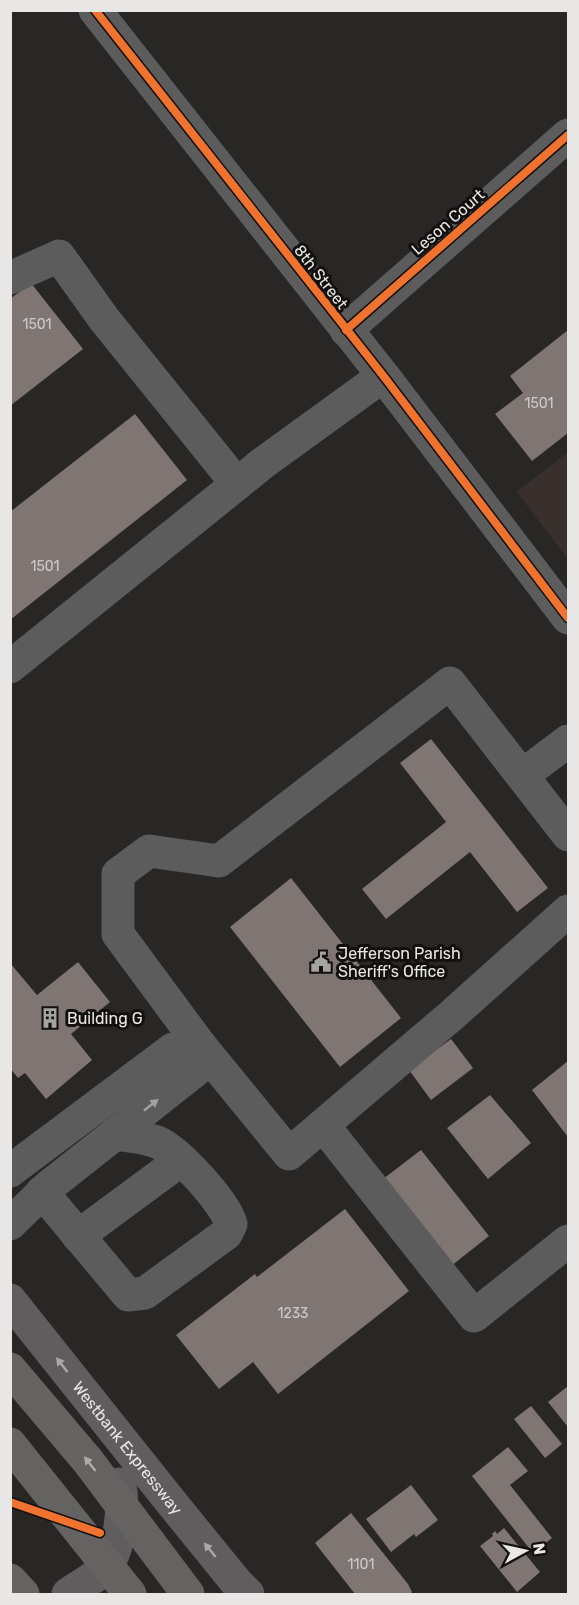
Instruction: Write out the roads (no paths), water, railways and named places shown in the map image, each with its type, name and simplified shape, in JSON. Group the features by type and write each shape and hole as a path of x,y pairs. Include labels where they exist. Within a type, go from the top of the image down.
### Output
{"highway":[{"path":"10,1369 88,1461 188,1594"},
{"path":"10,1443 130,1594"},
{"path":"10,1580 23,1594"}],"main road":[{"name":"Westbank Expressway","path":"10,1300 248,1594"},
{"path":"68,1594 104,1569 116,1550 122,1498 110,1425"}],"street":[{"name":"8th Street","path":"95,10 383,376 568,618"},
{"name":"Leson Court","path":"346,330 568,135"},
{"path":"10,278 59,256 104,319 237,484"},
{"path":"10,667 237,484 383,376"},
{"path":"568,834 450,683 219,861 149,851 118,874 118,934 200,1045 289,1154 568,911"},
{"path":"528,782 568,741"},
{"path":"528,782 568,761"},
{"path":"13,1164 66,1129 173,1049 200,1045"},
{"path":"10,1224 42,1192 196,1070 200,1045"},
{"path":"323,1125 474,1316 568,1241"},
{"path":"66,1129 88,1156"},
{"path":"42,1192 128,1295 145,1293 226,1233 231,1224 228,1214 189,1166 157,1142 115,1134"},
{"path":"78,1236 181,1160"}],"place":[{"name":"Jefferson Parish Sheriff's Office","path":"321,962"},
{"name":"Building G","path":"50,1018"}]}
